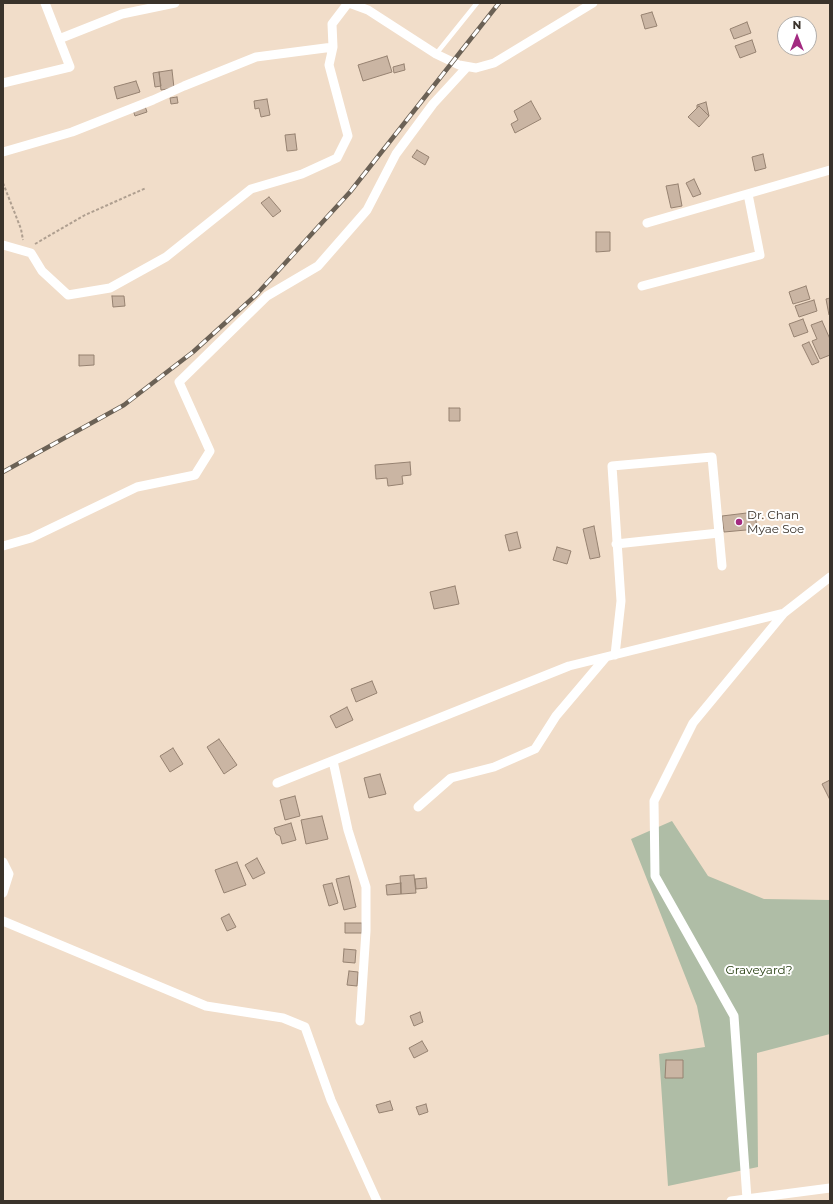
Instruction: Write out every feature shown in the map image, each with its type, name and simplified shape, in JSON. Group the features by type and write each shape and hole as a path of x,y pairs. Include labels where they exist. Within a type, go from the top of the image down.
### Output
{"street":[{"path":"3,83 70,66 45,3"},
{"path":"59,39 122,14 175,3"},
{"path":"3,245 31,253 42,271 68,295 110,288 166,257 251,189 302,174 337,158 348,136 329,65 333,48 332,24 348,3 368,10 436,54 459,65 476,68 494,63 593,3"},
{"path":"3,152 72,132 256,57 333,48"},
{"path":"3,546 31,538 137,487 195,475 210,451 179,382 266,296 318,266 367,210 396,154 433,104 467,66"},
{"path":"647,223 830,170"},
{"path":"642,286 760,254 748,194"},
{"path":"418,807 451,778 494,767 536,749 556,716 610,656 621,601 612,466 712,457 722,566"},
{"path":"616,544 719,533"},
{"path":"747,1199 734,1016 655,876 654,801 693,723 784,613 830,577"},
{"path":"277,783 569,666 784,613"},
{"path":"332,761 348,830 366,887 366,931 360,1021"},
{"path":"3,862 9,874 3,893"},
{"path":"3,922 206,1006 283,1018 305,1027 331,1100 377,1201"},
{"path":"731,1201 830,1188"}],"lane":[{"path":"436,54 477,3"}],"path":[{"path":"3,183 21,229 24,251 85,216 146,188"}],"green space":[{"name":"Graveyard?","path":"672,821 708,876 764,899 830,900 830,1034 757,1053 758,1167 668,1186 659,1054 705,1047 697,1006 631,839"}],"building":[{"path":"652,12 657,26 645,29 641,15"},
{"path":"747,22 751,33 734,39 730,29"},
{"path":"752,40 756,52 740,58 735,46"},
{"path":"387,56 392,72 363,81 358,65"},
{"path":"404,64 405,70 394,73 393,67"},
{"path":"172,70 174,88 161,90 159,72"},
{"path":"159,72 161,86 155,87 153,73"},
{"path":"136,81 140,92 117,99 114,87"},
{"path":"177,97 178,103 171,104 170,98"},
{"path":"267,99 270,115 261,117 259,108 255,109 254,101"},
{"path":"531,101 541,119 515,133 511,124 518,120 514,111"},
{"path":"706,102 709,116 699,106 697,108 697,105"},
{"path":"145,106 147,112 135,116 133,110"},
{"path":"699,106 709,116 699,127 688,117"},
{"path":"295,134 297,150 287,151 285,135"},
{"path":"417,150 429,157 425,165 412,157"},
{"path":"763,154 766,168 755,171 752,157"},
{"path":"694,179 701,194 693,197 686,183"},
{"path":"678,184 682,206 671,208 666,186"},
{"path":"269,197 281,211 273,217 261,203"},
{"path":"596,232 610,232 610,251 596,252"},
{"path":"806,286 810,299 793,304 789,292"},
{"path":"112,296 124,296 125,306 113,307"},
{"path":"830,298 830,315 829,315 826,299"},
{"path":"814,300 817,311 799,317 795,306"},
{"path":"803,319 808,332 794,337 789,324"},
{"path":"822,321 830,339 830,355 820,359 812,341 817,339 811,325"},
{"path":"809,342 819,362 812,365 802,345"},
{"path":"79,355 94,355 94,365 79,366"},
{"path":"449,408 460,408 460,421 449,421"},
{"path":"410,462 411,475 402,476 403,484 388,486 387,478 376,479 375,465"},
{"name":"Dr. Chan Myae Soe","path":"755,512 757,529 724,532 722,516"},
{"path":"594,526 600,557 590,559 583,529"},
{"path":"517,532 521,548 509,551 505,535"},
{"path":"557,547 571,551 567,564 553,560"},
{"path":"455,586 459,604 434,609 430,592"},
{"path":"372,681 377,693 356,702 351,689"},
{"path":"347,707 353,720 336,728 330,716"},
{"path":"219,739 237,765 224,774 207,747"},
{"path":"173,748 183,764 170,772 160,756"},
{"path":"380,774 386,794 369,798 364,778"},
{"path":"830,780 830,800 822,784"},
{"path":"295,796 300,816 285,820 280,800"},
{"path":"322,816 328,839 306,844 301,820"},
{"path":"291,823 296,840 282,844 280,836 276,834 274,828"},
{"path":"257,858 265,873 253,879 245,865"},
{"path":"237,862 246,885 224,893 215,870"},
{"path":"414,875 416,893 401,894 400,876"},
{"path":"349,876 356,907 344,910 336,879"},
{"path":"426,878 427,888 416,889 415,879"},
{"path":"332,883 338,903 329,906 323,885"},
{"path":"401,883 401,894 387,895 386,885"},
{"path":"229,914 236,927 227,931 221,918"},
{"path":"345,923 362,923 362,933 345,933"},
{"path":"344,949 356,950 355,963 343,962"},
{"path":"349,971 358,972 357,986 347,985"},
{"path":"420,1012 423,1022 414,1026 410,1016"},
{"path":"422,1041 428,1051 414,1058 409,1048"},
{"path":"666,1060 683,1060 683,1078 665,1078"},
{"path":"390,1101 393,1110 379,1113 376,1105"},
{"path":"426,1104 428,1112 419,1115 416,1107"}],"railway":[{"path":"3,472 124,405 193,352 256,295 350,192 499,3"}],"place":[{"name":"Dr. Chan Myae Soe","path":"739,522"}]}
